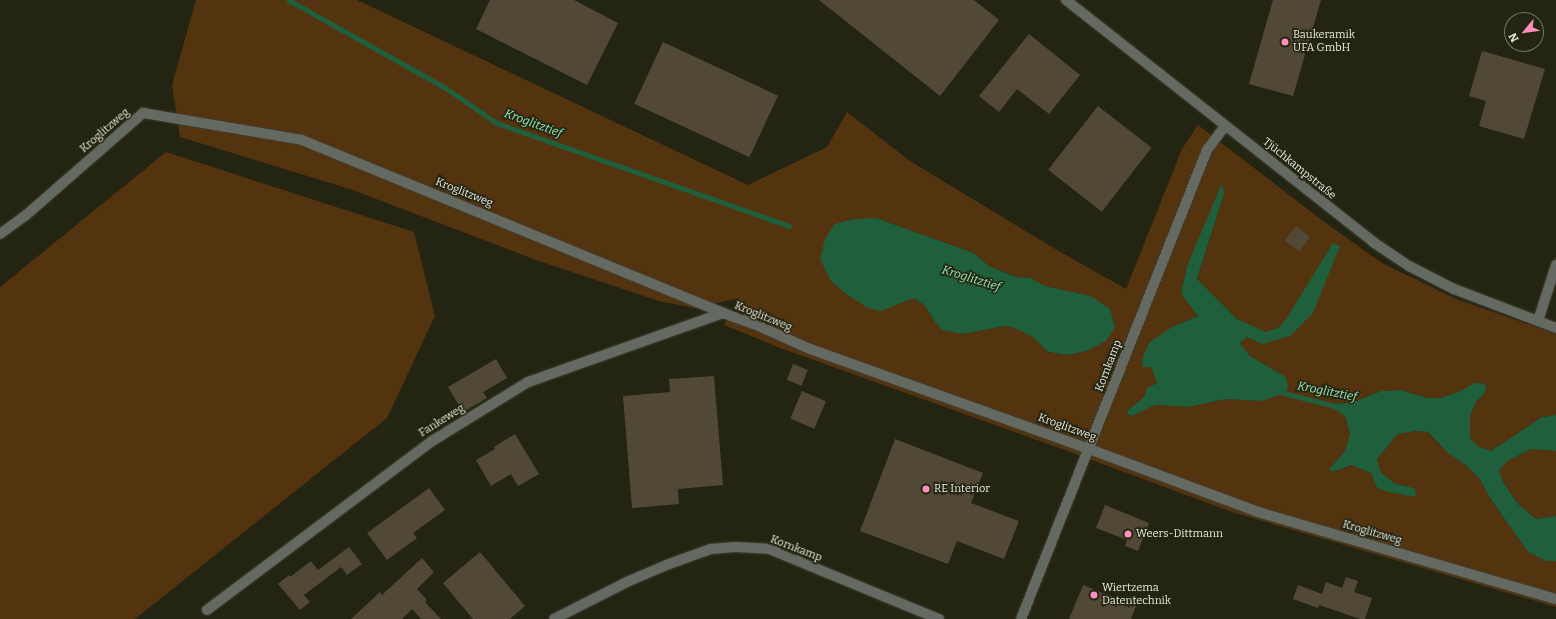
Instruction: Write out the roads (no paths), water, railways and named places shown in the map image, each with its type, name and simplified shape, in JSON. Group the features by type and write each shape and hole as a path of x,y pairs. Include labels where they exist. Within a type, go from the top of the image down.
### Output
{"street":[{"name":"Tjüchkampstraße","path":"1066,0 1350,226 1409,266 1454,289 1556,328"},
{"name":"Kroglitzweg","path":"0,234 25,216 143,113 302,140 723,313 754,324 810,349 1089,449 1258,512 1556,599"},
{"name":"Kornkamp","path":"1022,619 1207,150 1225,126"},
{"path":"1538,321 1556,266"},
{"name":"Fankeweg","path":"207,610 432,441 528,382 723,313"},
{"name":"Kornkamp","path":"554,619 629,581 669,564 711,549 735,547 769,549 939,619"}],"water":[{"path":"1222,183 1224,194 1197,279 1237,319 1266,332 1279,327 1286,319 1333,243 1340,246 1313,313 1290,336 1262,344 1247,337 1240,343 1250,356 1286,377 1288,387 1285,393 1262,401 1226,399 1189,407 1156,405 1131,416 1126,412 1145,396 1147,388 1157,383 1151,367 1142,367 1143,355 1150,342 1172,327 1198,316 1181,294 1187,266"},
{"path":"876,218 974,253 989,266 1016,277 1031,278 1045,286 1091,296 1110,309 1115,327 1106,341 1087,351 1068,355 1048,352 1033,337 1019,330 1006,326 963,334 942,330 925,306 914,298 881,311 868,308 846,294 831,281 820,259 825,239 835,224 854,219"},
{"path":"1474,383 1481,383 1487,386 1485,393 1476,402 1470,416 1470,438 1479,447 1491,451 1542,417 1556,415 1556,451 1531,449 1508,461 1499,470 1503,482 1519,505 1536,519 1556,516 1556,561 1546,561 1528,552 1490,498 1479,478 1466,465 1448,453 1428,432 1417,431 1398,434 1377,459 1381,473 1396,484 1415,488 1416,497 1377,488 1371,473 1351,465 1333,472 1329,469 1345,451 1350,434 1345,416 1326,404 1351,403 1381,391 1400,390 1428,398 1441,398 1461,391"}],"waterway":[{"name":"Kroglitztief","path":"289,0 446,88 497,123 789,226"},
{"name":"Kroglitztief","path":"1280,392 1331,405"}],"place":[{"name":"Baukeramik UFA GmbH","path":"1285,42"},
{"name":"RE Interior","path":"926,489"},
{"name":"Weers-Dittmann","path":"1128,534"},
{"name":"Wiertzema Datentechnik","path":"1094,595"}]}
